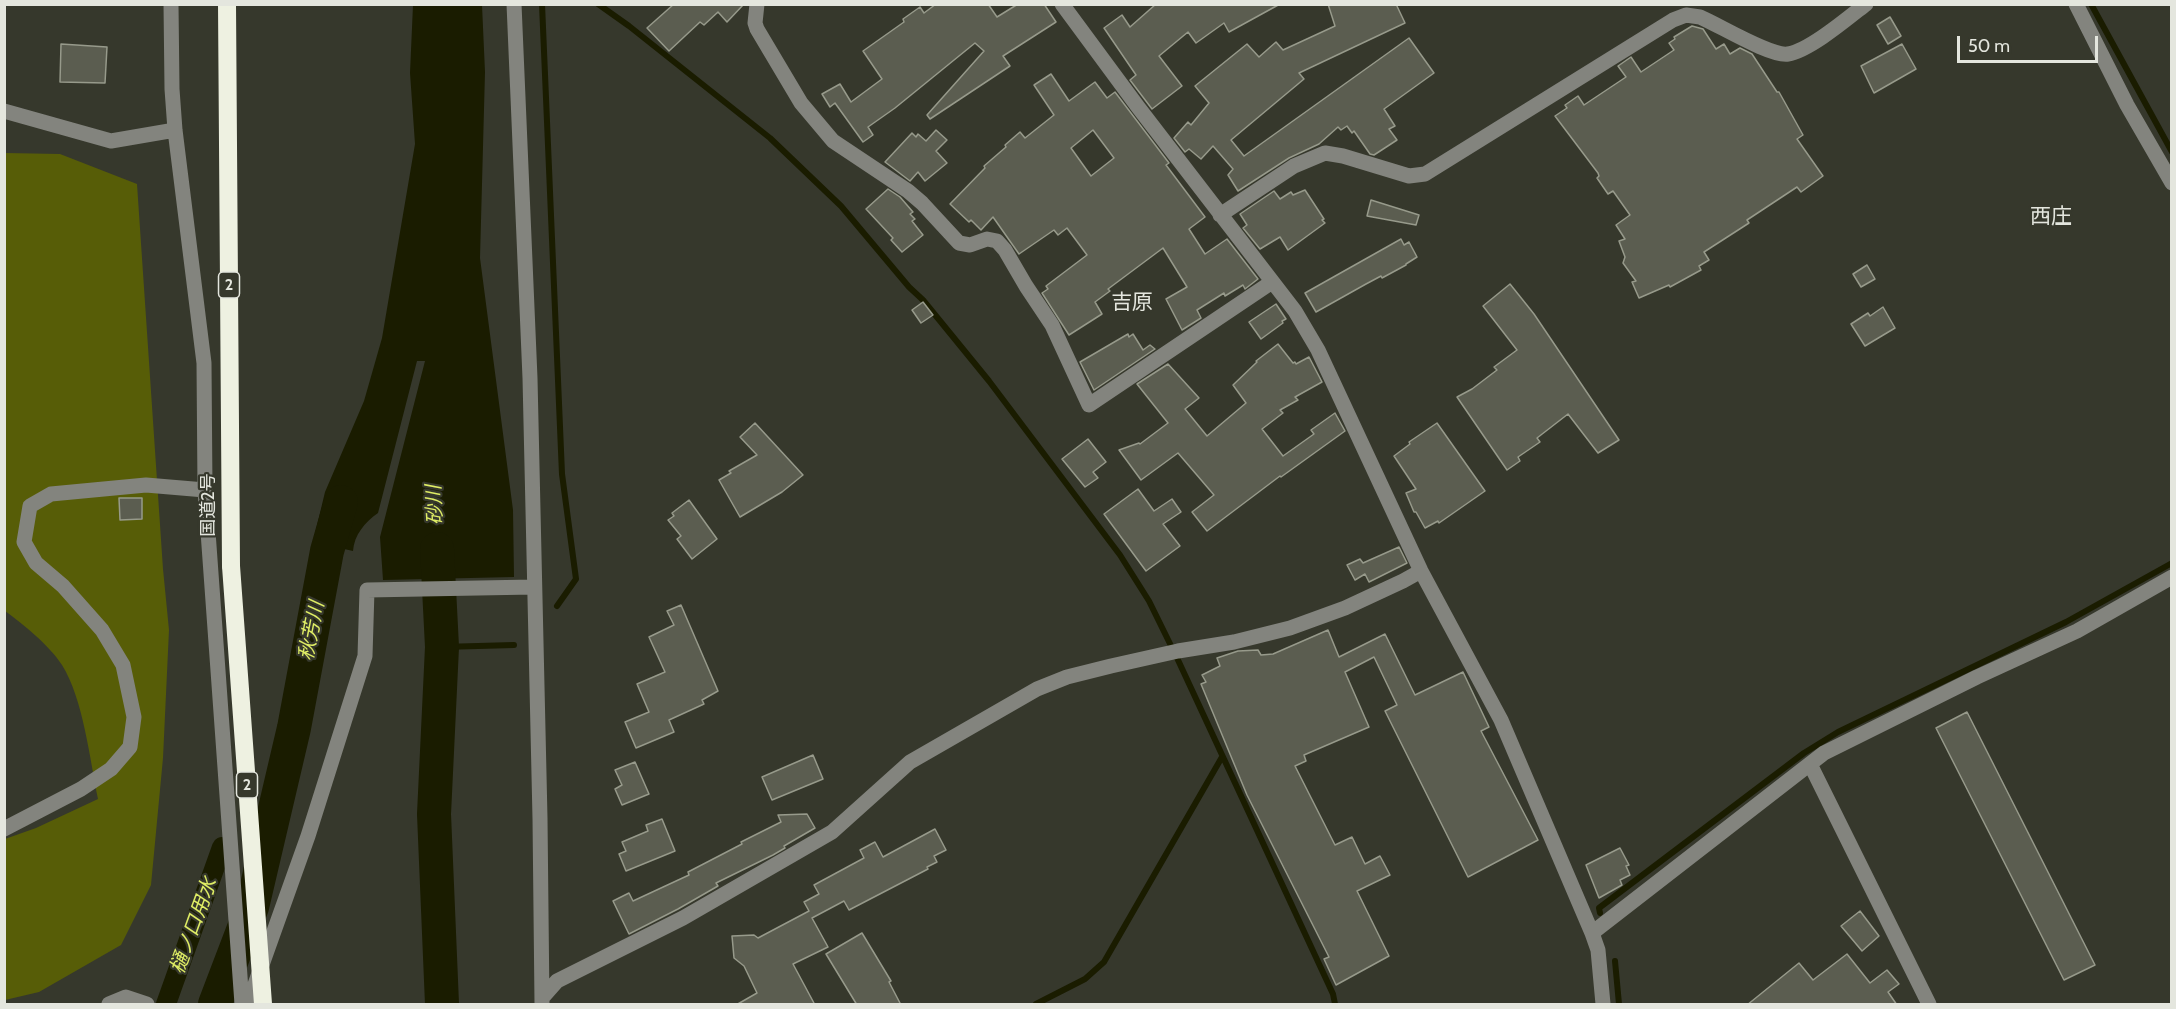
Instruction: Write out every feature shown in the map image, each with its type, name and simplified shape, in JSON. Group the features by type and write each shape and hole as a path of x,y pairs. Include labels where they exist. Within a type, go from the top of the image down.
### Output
{"highway":[{"name":"国道2号","path":"227,4 231,566 263,1005"}],"street":[{"path":"171,4 175,130 204,363 205,490 242,1005"},
{"path":"514,4 530,378 542,1001"},
{"path":"758,4 755,23 757,29 801,103 833,141 908,191 959,243 970,245 987,239 997,241 1005,250 1052,325 1089,405 1272,282"},
{"path":"1062,4 1295,311 1318,350 1420,571 1501,720 1592,933 1598,950 1603,1005"},
{"path":"1220,215 1294,166 1325,153 1343,156 1409,176 1425,174 1673,20 1686,15 1700,17 1773,52 1787,55 1802,50 1866,4"},
{"path":"2076,4 2127,105 2172,183"},
{"path":"4,111 111,141 175,130"},
{"path":"4,830 81,789 111,769 130,747 134,717 123,666 102,630 63,586 36,563 24,542 30,506 51,494 146,485 205,490"},
{"path":"542,1001 557,981 683,918 832,832 910,762 1037,689 1067,677 1290,628 1345,608 1420,571"},
{"path":"1592,933 1839,744 2077,631 2172,576"},
{"path":"248,1005 308,836 365,656 367,590 534,587"},
{"path":"1810,764 1929,1005"},
{"path":"109,1005 126,997 147,1005"}],"green space":[{"path":"5,153 60,154 137,184 169,630 163,758 151,885 121,945 39,992 5,1000 5,839 36,828 98,799 81,712 69,679 51,650 5,611"}],"water":[{"path":"413,5 482,5 485,72 480,258 513,510 514,577 383,580 380,537 425,361 417,361 378,513 361,529 353,551 313,542 325,492 364,401 382,338 415,144 410,73"}],"building":[{"path":"674,4 744,4 727,22 718,12 704,25 700,22 669,51 647,28"},
{"path":"936,4 988,4 997,17 1018,4 1044,4 1056,22 1003,56 1010,66 930,119 927,115 984,51 975,43 868,127 873,135 863,142 835,103 830,107 822,94 840,84 851,102 882,79 863,51 904,22 903,19 920,7 924,13"},
{"path":"1156,4 1280,4 1229,32 1224,23 1196,43 1188,32 1159,56 1182,86 1152,109 1130,80 1136,75 1104,28 1122,15 1130,27"},
{"path":"1328,4 1396,4 1405,23 1299,73 1304,79 1231,140 1244,156 1409,38 1434,73 1384,109 1395,126 1389,129 1397,140 1374,155 1370,154 1354,131 1352,133 1347,126 1341,130 1338,127 1319,144 1289,158 1238,191 1228,175 1233,169 1213,146 1201,159 1189,149 1185,152 1174,138 1188,122 1191,125 1209,103 1195,86 1247,44 1259,57 1276,42 1283,50 1335,26"},
{"path":"1890,17 1901,36 1888,44 1877,25"},
{"path":"1692,26 1703,29 1716,49 1724,44 1730,54 1740,48 1752,54 1779,92 1803,135 1797,139 1823,176 1801,192 1797,187 1747,220 1749,223 1704,252 1709,260 1699,266 1701,270 1670,287 1669,285 1639,298 1632,282 1636,281 1623,263 1625,257 1619,241 1625,239 1616,225 1630,215 1613,191 1608,194 1597,178 1598,173 1555,116 1567,108 1565,105 1578,96 1584,105 1626,77 1618,66 1631,57 1641,72 1674,50 1669,43 1675,39 1674,37"},
{"path":"61,44 107,47 105,83 60,82"},
{"path":"1902,44 1916,69 1874,93 1861,66"},
{"path":"1051,74 1069,101 1095,82 1107,98 1115,92 1169,163 1166,165 1205,217 1189,229 1205,254 1227,239 1258,279 1245,289 1243,285 1225,296 1224,293 1197,310 1201,318 1182,330 1166,299 1187,287 1163,248 1108,289 1110,291 1095,302 1102,314 1069,335 1042,293 1048,289 1046,286 1087,255 1067,228 1058,235 1054,230 1019,254 993,217 981,230 950,204 985,168 984,166 1020,132 1025,138 1054,115 1034,85","holes":["1093,130 1114,158 1091,176 1071,148"]},
{"path":"936,130 947,140 936,151 947,163 925,181 918,172 910,181 885,162 912,133 916,137 918,134 926,141"},
{"path":"888,189 900,197 913,212 910,214 915,219 912,221 923,235 902,252 891,240 893,238 866,209"},
{"path":"1305,190 1325,223 1288,250 1280,237 1260,249 1243,228 1247,225 1240,214 1274,191 1280,199 1291,192 1293,195"},
{"path":"1371,200 1419,215 1416,225 1367,216"},
{"path":"1401,239 1404,245 1409,242 1417,257 1316,312 1305,293"},
{"path":"1867,265 1875,279 1861,287 1853,274"},
{"path":"1510,284 1534,314 1619,440 1598,453 1568,414 1537,438 1540,442 1518,457 1520,461 1507,470 1457,397 1497,370 1494,367 1517,350 1483,306"},
{"path":"923,302 933,315 921,323 912,310"},
{"path":"1276,304 1286,319 1261,339 1249,322"},
{"path":"1883,307 1895,328 1865,346 1851,324 1868,313 1870,316"},
{"path":"1128,334 1129,337 1133,334 1143,350 1150,345 1155,349 1094,390 1080,362"},
{"path":"1278,344 1293,363 1296,364 1309,357 1322,382 1295,397 1298,400 1280,410 1283,413 1262,429 1283,456 1314,434 1311,430 1335,413 1345,431 1207,531 1192,512 1214,495 1178,453 1141,480 1119,450 1140,444 1168,423 1137,384 1168,364 1199,398 1185,409 1207,436 1246,403 1233,385 1256,361"},
{"path":"755,423 803,475 782,492 740,517 719,480 731,473 729,471 757,455 740,437"},
{"path":"1437,423 1485,491 1439,523 1438,521 1425,528 1414,512 1406,493 1416,489 1394,456 1410,444 1409,442"},
{"path":"1088,439 1106,462 1093,472 1098,478 1085,487 1062,459"},
{"path":"1138,489 1154,511 1172,499 1181,512 1163,524 1180,546 1146,571 1104,514"},
{"path":"119,498 142,498 142,519 120,520"},
{"path":"689,500 717,539 692,559 677,539 681,536 668,520 674,516 672,513"},
{"path":"1399,547 1407,563 1369,582 1365,574 1355,580 1347,565 1360,559 1363,563"},
{"path":"681,605 718,691 702,700 704,704 669,720 674,732 636,748 625,722 649,712 637,684 665,672 649,637 674,625 667,611"},
{"path":"1328,630 1339,657 1385,634 1415,695 1463,672 1489,727 1481,731 1538,840 1468,877 1385,711 1397,705 1374,657 1345,672 1369,727 1304,755 1306,761 1295,766 1335,845 1352,837 1365,864 1380,856 1390,875 1357,891 1389,956 1336,985 1324,959 1329,957 1247,795 1201,684 1206,682 1202,675 1220,666 1217,658 1238,651 1258,650 1261,655 1273,654"},
{"path":"1967,712 2095,965 2064,980 1936,728"},
{"path":"813,755 823,779 772,800 762,777"},
{"path":"635,762 649,794 622,805 615,789 622,785 615,770"},
{"path":"807,814 815,828 773,855 716,883 718,886 629,934 613,901 629,893 633,901 689,875 688,872 781,822 778,815"},
{"path":"662,819 675,851 626,871 619,854 626,851 622,842 648,831 646,825"},
{"path":"935,829 946,850 934,856 937,862 927,867 928,869 849,910 844,901 812,918 828,947 793,964 815,1005 736,1005 757,993 744,966 734,958 732,936 754,935 758,938 809,911 804,902 819,894 814,885 864,858 860,850 875,842 883,857"},
{"path":"1620,848 1629,865 1626,866 1630,875 1620,880 1622,885 1599,898 1586,865"},
{"path":"1860,911 1879,936 1862,951 1841,926"},
{"path":"862,933 891,981 889,982 901,1005 857,1005 826,954"},
{"path":"1847,954 1870,983 1887,970 1899,984 1888,992 1897,1005 1747,1005 1799,963 1813,980"}],"waterway":[{"path":"542,4 562,474 576,579 557,606"},
{"path":"598,4 770,138 841,206 909,287 923,300 989,381 1120,555 1149,601 1178,660 1333,994 1335,1004"},
{"path":"2091,4 2172,152"},
{"name":"秋芳川","path":"215,1004 252,907 294,728 327,551 341,502"},
{"name":"砂川","path":"437,549 442,647 434,814 442,1004"},
{"path":"1600,913 1599,908 1804,753 1838,732 2066,622 2172,563"},
{"path":"442,647 514,645"},
{"path":"1036,1004 1085,979 1104,962 1222,757"},
{"name":"樋ノ口用水","path":"166,1004 222,847"},
{"path":"1615,961 1619,1004"}],"district":[{"name":"西庄","path":"2051,217"},
{"name":"吉原","path":"1132,303"}]}
